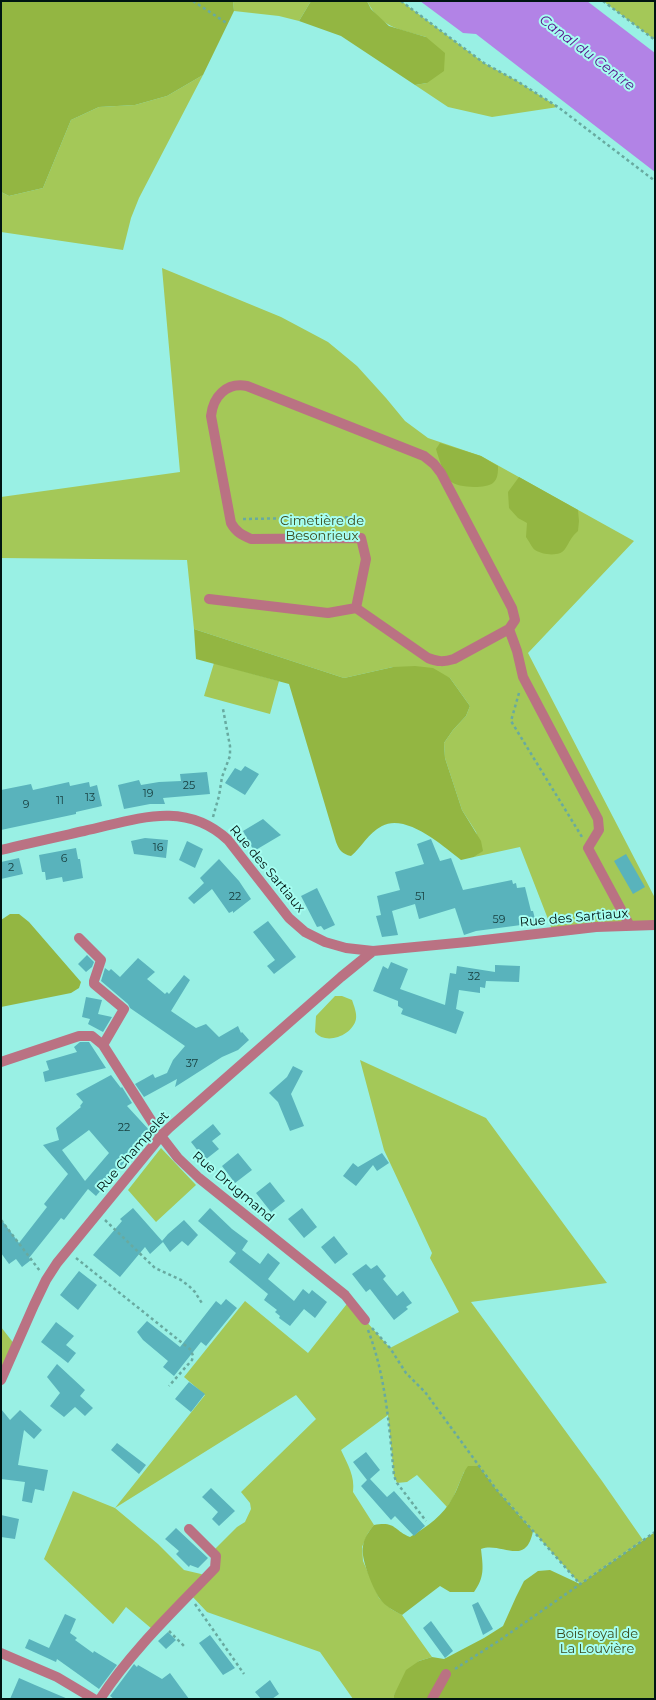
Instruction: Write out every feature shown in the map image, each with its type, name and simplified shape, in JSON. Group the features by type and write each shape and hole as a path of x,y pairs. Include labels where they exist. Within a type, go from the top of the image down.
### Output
{"street":[{"path":"209,598 328,612 356,608 436,662 445,662 454,659 509,630 515,620 512,608 441,473 434,464 424,456 242,385 229,386 223,390 212,407 211,416 230,521 234,530 251,539 361,538 366,559 356,608"},
{"path":"509,630 517,651 523,677 598,819 599,830 588,848 630,926"},
{"name":"Rue des Sartiaux","path":"1,850 149,816 179,816 192,819 218,830 228,840 281,910 305,932 337,946 373,951 467,942 596,926 655,925"},
{"path":"79,938 102,960 94,984 124,1009 103,1045"},
{"name":"Rue Champelet","path":"1,1380 12,1352 46,1280 67,1251 161,1136 326,989 373,951"},
{"name":"Rue Drugmand","path":"1,1062 86,1034 92,1036 103,1045 161,1136 178,1158 199,1178 345,1295 365,1320"},
{"path":"100,1699 116,1674 214,1568 216,1556 189,1529"},
{"path":"1,1653 57,1677 94,1699"},
{"path":"432,1699 446,1674"}],"path":[{"path":"193,1 228,24"},
{"path":"401,1 484,63 517,81 558,107 655,181"},
{"path":"603,1 655,40"},
{"path":"230,521 235,519 356,517 359,519 361,538"},
{"path":"523,677 511,721 588,848"},
{"path":"210,826 217,806 222,777 230,756 230,746 223,709"},
{"path":"98,1214 115,1228 155,1268 181,1280 189,1286 195,1292 203,1305"},
{"path":"1,1220 46,1280"},
{"path":"67,1251 190,1350 193,1356 192,1360 169,1386"},
{"path":"365,1320 383,1382 394,1476 397,1483 426,1521"},
{"path":"365,1320 390,1348 406,1373 425,1392 496,1489 580,1584"},
{"path":"446,1674 496,1642 655,1532"},
{"path":"187,1597 195,1605 244,1674"},
{"path":"159,1626 167,1629 184,1646"}],"green space":[{"path":"1,1 233,1 234,11 203,75 167,96 135,105 99,107 71,120 43,188 9,196 1,192"},
{"path":"233,1 311,1 299,21 279,16 234,11"},
{"path":"311,1 367,1 371,9 389,26 426,37 445,53 444,71 427,83 415,85 341,36 299,21"},
{"path":"367,1 401,1 484,63 517,81 558,107 492,117 448,107 415,85 427,83 426,37 399,29 385,22 372,10"},
{"path":"603,1 655,1 655,40"},
{"path":"203,75 139,198 131,218 123,250 1,232 1,192 9,196 43,188 71,120 99,107 135,105 167,96"},
{"name":"Cimetière de Besonrieux","path":"162,268 281,317 328,342 357,366 405,421 428,438 481,456 634,541 528,653 655,898 655,925 553,932 520,847 474,857 482,851 476,832 462,810 445,758 444,743 453,730 466,716 470,706 450,678 393,667 344,678 194,629 187,560 1,558 1,497 180,472"},
{"path":"440,443 481,456 498,466 496,480 489,485 478,487 459,485 450,481 443,470 436,449"},
{"path":"519,477 578,510 578,531 563,552 555,554 542,553 535,550 526,537 527,523 518,518 509,508 508,492"},
{"path":"194,629 344,678 393,667 415,666 433,668 450,678 470,706 466,716 453,730 444,743 445,758 462,810 481,841 483,851 474,857 461,860 424,833 413,827 392,823 382,826 373,832 351,856 343,853 336,842 289,684 196,659"},
{"path":"214,663 279,681 270,714 204,696"},
{"path":"10,914 19,914 29,922 81,982 79,988 71,993 1,1007 1,920"},
{"path":"335,996 342,996 352,1000 356,1012 356,1019 354,1025 345,1034 338,1037 326,1038 315,1032 316,1016"},
{"path":"360,1060 486,1118 607,1283 471,1302 602,1481 643,1540 580,1584 496,1489 479,1466 464,1472 453,1498 447,1507 417,1475 407,1482 397,1483 394,1476 388,1415 341,1450 352,1476 353,1492 374,1525 368,1533 362,1547 363,1561 379,1598 391,1609 402,1615 432,1657 419,1661 394,1695 394,1699 353,1699 320,1652 207,1612 190,1594 152,1629 126,1607 113,1624 44,1559 73,1491 115,1508 205,1395 184,1377 245,1301 308,1353 350,1300 365,1320 390,1348 459,1312 430,1258 432,1253 384,1150","holes":["296,1395 316,1419 241,1492 250,1503 251,1509 245,1522 237,1527 212,1552 215,1568 206,1577 201,1574 184,1570 158,1544 115,1508"]},
{"path":"161,1148 196,1185 156,1222 128,1190"},
{"path":"1,1327 15,1345 1,1383"},
{"path":"468,1466 479,1466 496,1489 533,1531 530,1542 525,1548 519,1551 489,1547 481,1549 483,1567 482,1577 474,1592 450,1592 440,1586 402,1615 384,1604 374,1588 363,1558 363,1546 366,1537 374,1525 381,1524 391,1525 410,1537 423,1529 445,1510"},
{"name":"Bois royal de La Louvière","path":"655,1532 655,1699 394,1699 394,1695 406,1670 419,1661 432,1657 444,1659 503,1626 524,1581 538,1571 550,1570 580,1584"}],"water":[{"name":"Canal du Centre","path":"420,1 587,1 655,53 655,172 476,34 463,33"}],"building":[{"path":"245,766 259,774 245,795 225,783 235,768 241,771"},
{"path":"207,772 210,794 163,798 165,804 150,804 124,809 118,785 139,780 141,785 181,781 180,774"},
{"path":"69,782 70,786 89,782 90,787 97,785 102,806 76,812 76,814 1,830 1,790 31,784 33,790"},
{"path":"263,819 281,835 254,851 243,831"},
{"path":"145,838 168,840 166,858 134,854 131,841"},
{"path":"431,839 440,861 451,858 463,890 512,880 513,884 516,883 517,888 525,887 531,911 533,911 536,923 476,931 464,935 455,908 419,919 415,904 392,911 398,935 382,937 376,916 381,915 377,896 400,890 395,872 424,864 417,844"},
{"path":"187,841 203,849 195,868 179,860"},
{"path":"76,848 78,859 80,859 83,878 63,882 62,877 46,880 45,872 42,872 39,855"},
{"path":"626,854 645,887 633,894 614,861"},
{"path":"19,858 23,874 1,879 1,862"},
{"path":"219,859 239,881 251,899 233,913 233,911 229,913 212,889 194,904 188,898 204,883 200,878"},
{"path":"317,888 335,925 324,930 321,926 317,927 301,896"},
{"path":"268,921 296,957 274,974 267,966 275,960 253,932"},
{"path":"87,955 94,962 92,967 86,972 78,964"},
{"path":"138,958 155,972 147,979 165,994 167,992 169,994 184,975 190,980 171,1011 196,1028 206,1024 219,1037 238,1026 241,1033 242,1032 249,1040 238,1050 222,1057 175,1087 177,1079 144,1097 135,1084 153,1074 155,1078 167,1073 173,1060 185,1046 130,1008 128,1004 101,981 105,968 109,971 111,969 120,977"},
{"path":"391,962 408,969 400,989 445,1005 450,973 456,974 457,966 495,972 495,965 520,966 519,982 486,981 485,988 480,987 480,993 459,990 456,1009 464,1012 456,1034 401,1014 403,1009 398,1006 398,1001 373,991 383,966 388,969"},
{"path":"86,997 102,1000 98,1014 112,1017 103,1032 88,1024 90,1019 82,1017"},
{"path":"80,1042 89,1042 106,1068 45,1082 43,1072 49,1070 46,1061 77,1052 74,1047"},
{"path":"293,1066 303,1071 291,1094 304,1126 290,1131 278,1102 269,1093 287,1077"},
{"path":"111,1075 121,1088 122,1087 132,1103 127,1106 151,1132 124,1156 127,1159 96,1196 88,1189 64,1220 61,1218 29,1258 31,1260 22,1267 16,1259 9,1264 1,1253 1,1219 19,1243 47,1207 44,1204 68,1174 43,1145 59,1140 56,1128 81,1107 80,1106 83,1102 76,1094","holes":["89,1130 109,1153 85,1181 62,1150"]},
{"path":"213,1124 221,1134 212,1141 219,1149 205,1160 191,1142"},
{"path":"238,1153 252,1170 235,1183 222,1166"},
{"path":"382,1153 389,1163 377,1171 373,1165 356,1186 343,1176 353,1163 358,1167"},
{"path":"270,1182 285,1201 271,1212 256,1193"},
{"path":"133,1208 162,1241 184,1220 198,1235 188,1246 182,1241 170,1252 163,1242 150,1254 145,1247 120,1277 93,1255 122,1221 120,1219"},
{"path":"210,1208 232,1229 248,1241 242,1250 260,1264 268,1253 280,1263 268,1279 294,1301 303,1289 309,1294 312,1290 327,1302 315,1318 304,1309 290,1326 279,1318 280,1316 275,1312 277,1310 264,1300 268,1294 229,1262 236,1253 198,1221"},
{"path":"302,1208 317,1227 304,1238 288,1219"},
{"path":"334,1236 348,1254 335,1264 321,1247"},
{"path":"366,1264 371,1269 377,1265 386,1276 383,1279 397,1296 403,1291 412,1303 406,1307 408,1309 394,1320 370,1289 366,1292 352,1274"},
{"path":"79,1271 97,1285 78,1310 60,1295"},
{"path":"226,1299 237,1308 206,1346 201,1342 174,1376 163,1367 168,1361 143,1340 137,1332 147,1321 180,1347 216,1301 221,1305"},
{"path":"56,1322 74,1336 66,1345 76,1353 68,1363 41,1342"},
{"path":"57,1364 85,1390 80,1396 93,1408 85,1416 75,1407 64,1417 50,1406 60,1393 47,1377"},
{"path":"189,1382 205,1394 191,1412 175,1399"},
{"path":"1,1409 10,1420 20,1410 42,1430 34,1439 24,1430 18,1465 48,1470 44,1491 35,1489 32,1503 22,1501 25,1482 1,1479"},
{"path":"117,1443 146,1465 139,1474 111,1450"},
{"path":"366,1452 380,1470 370,1479 387,1497 394,1491 425,1526 414,1536 395,1516 391,1520 361,1486 367,1480 353,1462"},
{"path":"211,1488 235,1511 219,1526 212,1519 218,1512 202,1497"},
{"path":"1,1515 19,1519 15,1539 1,1537"},
{"path":"176,1528 208,1558 198,1568 190,1565 189,1567 176,1554 179,1551 165,1539"},
{"path":"478,1602 493,1629 483,1635 472,1605"},
{"path":"65,1614 76,1619 70,1633 77,1638 75,1640 93,1653 94,1651 117,1665 99,1689 57,1659 56,1662 25,1648 29,1639 49,1648"},
{"path":"431,1621 453,1651 445,1658 423,1628"},
{"path":"168,1632 176,1640 166,1649 158,1641"},
{"path":"210,1635 235,1668 223,1675 199,1643"},
{"path":"134,1664 137,1667 138,1665 162,1679 170,1673 189,1699 114,1699 110,1696"},
{"path":"19,1678 35,1685 68,1699 10,1699"},
{"path":"270,1680 279,1694 272,1699 261,1699 255,1692"}]}
